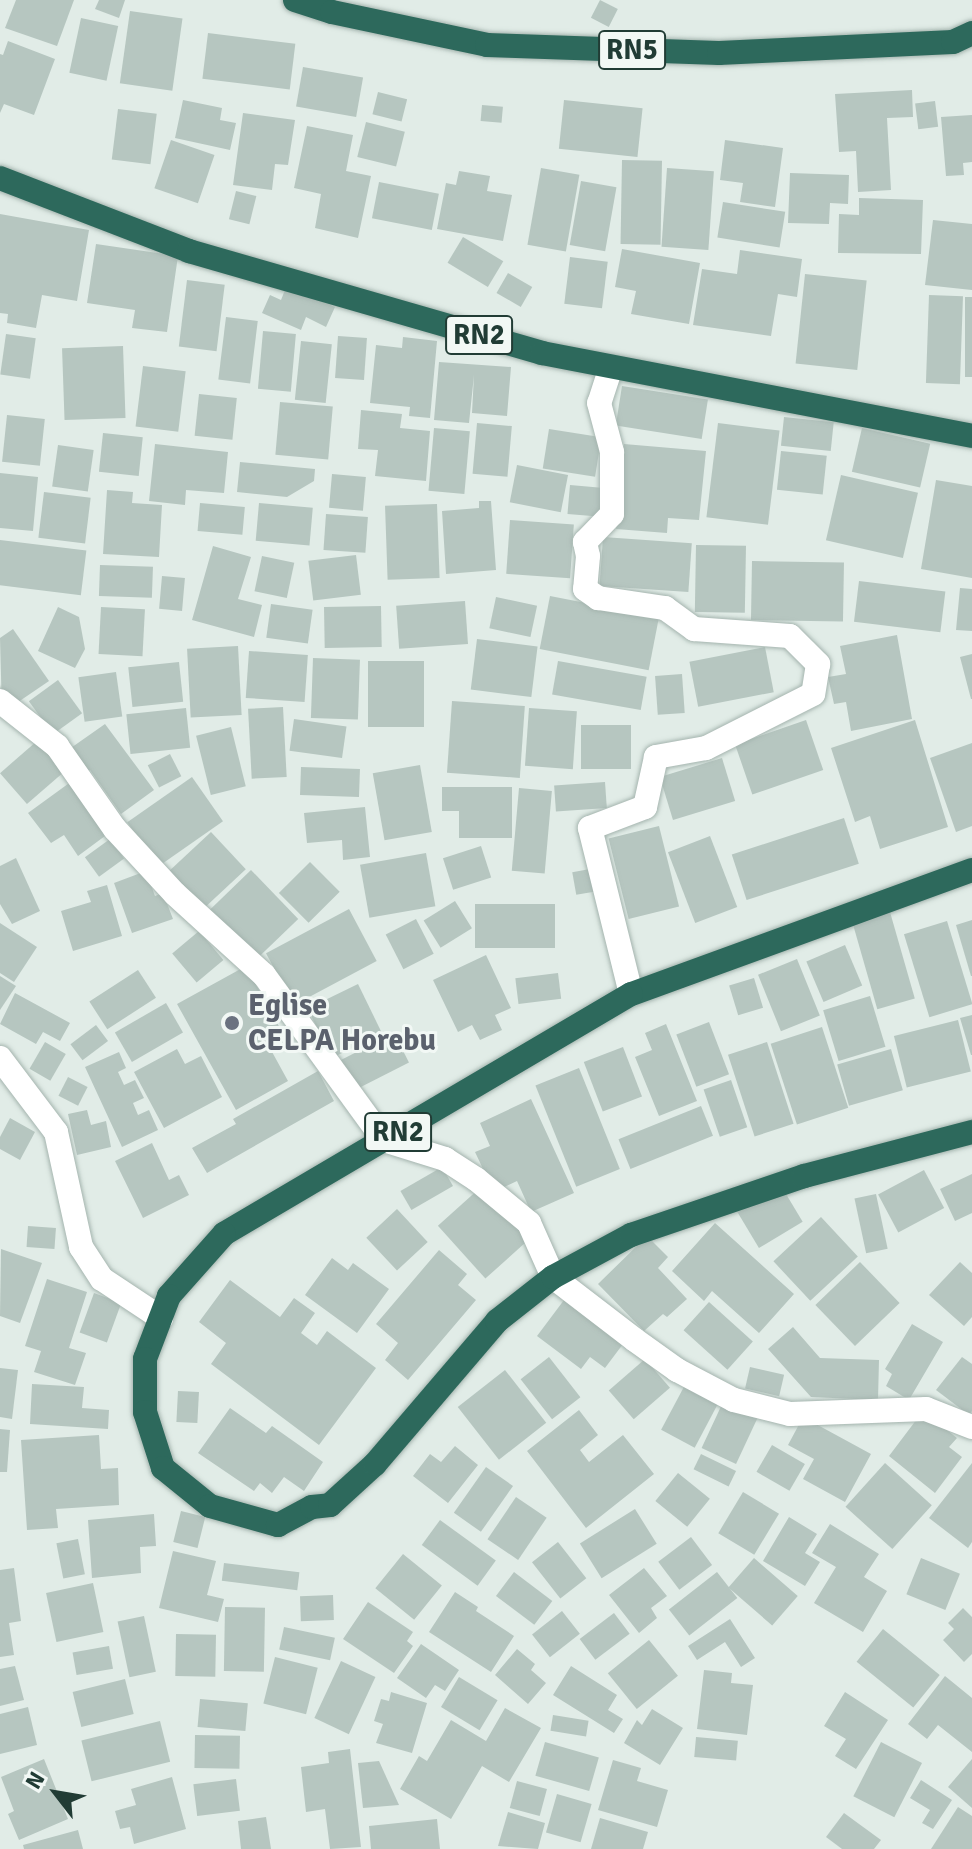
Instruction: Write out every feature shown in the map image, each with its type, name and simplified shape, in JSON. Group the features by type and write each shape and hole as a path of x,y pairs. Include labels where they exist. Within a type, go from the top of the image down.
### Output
{"highway":[{"name":"RN5","path":"295,0 332,12 487,45 719,53 953,42 972,33"},
{"name":"RN2","path":"0,178 189,251 542,353 972,436"},
{"name":"RN2","path":"972,870 631,994 224,1234 169,1296 145,1359 145,1412 163,1468 210,1506 278,1525 312,1507 330,1505 375,1464 497,1321 553,1277 645,1230 804,1176 972,1132"}],"street":[{"path":"611,367 599,403 612,452 612,514 585,542 588,556 585,589 598,598 665,608 694,629 790,636 818,664 813,694 706,748 656,757 645,807 590,828 631,994"},
{"path":"0,701 57,746 115,829 175,894 264,975 384,1140 445,1159 476,1179 529,1223 553,1277 677,1370 734,1400 790,1414 926,1409 972,1427"},
{"path":"0,1058 56,1132 81,1247 102,1279 161,1318"}],"building":[{"path":"16,0 74,0 57,46 5,28"},
{"path":"99,0 125,0 119,18 95,9"},
{"path":"600,0 618,9 609,27 591,18"},
{"path":"130,11 182,18 172,91 120,83"},
{"path":"81,18 118,26 107,81 69,73"},
{"path":"208,33 295,44 290,89 202,79"},
{"path":"8,41 55,59 34,115 4,104 0,113 0,54 3,55"},
{"path":"303,67 363,78 356,117 296,106"},
{"path":"912,90 913,117 887,118 891,190 858,192 856,151 839,152 835,94"},
{"path":"378,92 407,99 402,122 372,114"},
{"path":"183,100 222,108 220,120 236,123 230,150 175,138"},
{"path":"564,100 643,108 637,157 559,149"},
{"path":"935,101 938,127 918,129 915,103"},
{"path":"482,105 503,107 502,123 481,121"},
{"path":"118,109 157,114 150,164 112,160"},
{"path":"243,113 295,120 288,165 275,164 272,190 233,185"},
{"path":"972,115 972,162 963,163 964,175 946,176 941,117"},
{"path":"366,122 405,132 396,167 357,157"},
{"path":"307,126 353,135 346,171 371,176 358,238 315,228 321,194 294,188"},
{"path":"171,140 214,155 198,203 154,188"},
{"path":"725,140 783,148 775,207 740,202 743,183 720,180"},
{"path":"622,160 662,161 661,245 621,244"},
{"path":"541,168 579,175 566,252 527,245"},
{"path":"667,168 714,171 708,250 661,247"},
{"path":"459,171 490,176 487,191 512,195 503,241 437,229 446,183 456,185"},
{"path":"790,173 849,175 848,204 830,203 829,224 788,223"},
{"path":"581,181 616,187 605,251 570,245"},
{"path":"379,182 439,194 432,230 372,218"},
{"path":"236,191 256,196 249,224 229,219"},
{"path":"859,198 923,200 921,254 838,253 839,214 859,215"},
{"path":"723,202 785,212 780,247 717,238"},
{"path":"0,214 89,230 77,301 42,295 36,328 7,323 8,314 0,313"},
{"path":"933,220 972,224 972,290 925,285"},
{"path":"463,237 503,261 488,287 448,263"},
{"path":"96,244 178,256 167,332 132,328 135,310 87,303"},
{"path":"622,249 700,263 689,324 631,314 636,291 615,287"},
{"path":"740,250 802,259 797,297 778,294 771,336 693,325 702,269 737,274"},
{"path":"570,257 608,262 602,308 564,304"},
{"path":"508,273 532,287 521,307 496,293"},
{"path":"805,274 867,280 857,370 796,364"},
{"path":"187,280 225,285 217,351 179,347"},
{"path":"287,285 335,307 326,327 306,317 301,330 262,313 270,295 281,300"},
{"path":"929,295 963,296 960,384 926,383"},
{"path":"965,297 972,297 972,377 965,377"},
{"path":"226,317 258,321 250,383 218,380"},
{"path":"263,331 296,334 291,392 258,389"},
{"path":"6,334 36,338 30,379 0,375"},
{"path":"338,336 367,338 364,380 335,378"},
{"path":"403,337 437,341 430,418 409,416 410,407 370,403 376,345 402,348"},
{"path":"301,341 332,344 326,403 295,400"},
{"path":"123,346 126,418 65,420 62,348"},
{"path":"439,362 511,367 507,416 472,413 474,375 469,423 434,420"},
{"path":"143,366 186,371 178,432 136,427"},
{"path":"622,386 708,400 702,439 616,426"},
{"path":"199,394 237,398 232,440 195,436"},
{"path":"280,402 333,407 328,459 275,455"},
{"path":"361,410 402,414 400,428 430,431 426,481 375,476 378,450 358,449"},
{"path":"7,415 45,419 40,466 2,462"},
{"path":"784,417 834,422 831,451 781,446"},
{"path":"477,423 512,426 507,477 473,474"},
{"path":"718,423 780,431 768,525 706,517"},
{"path":"434,428 470,431 464,494 429,491"},
{"path":"862,428 930,444 920,488 852,472"},
{"path":"549,429 601,437 595,477 543,469"},
{"path":"103,433 143,437 139,476 99,472"},
{"path":"155,444 228,452 224,493 186,490 185,505 149,501"},
{"path":"624,444 706,451 699,520 668,518 667,533 616,529"},
{"path":"58,445 94,450 88,492 52,487"},
{"path":"781,451 827,456 823,495 777,490"},
{"path":"240,462 315,469 314,481 287,497 237,492"},
{"path":"517,465 568,475 561,512 510,502"},
{"path":"0,473 38,477 33,531 0,528"},
{"path":"332,474 366,477 363,511 329,508"},
{"path":"841,475 918,493 903,558 826,540"},
{"path":"936,480 972,486 972,578 921,569"},
{"path":"570,485 604,488 601,517 567,514"},
{"path":"107,490 133,492 132,503 162,505 159,557 103,554"},
{"path":"44,492 91,498 85,543 38,538"},
{"path":"479,501 491,501 496,570 446,574 442,511 479,508"},
{"path":"200,503 245,507 242,535 198,531"},
{"path":"259,503 313,508 309,546 256,541"},
{"path":"437,504 440,578 388,580 385,506"},
{"path":"326,514 368,517 365,553 323,550"},
{"path":"510,520 574,524 570,578 506,574"},
{"path":"603,537 692,543 688,592 600,586"},
{"path":"0,540 86,551 81,595 0,585"},
{"path":"696,545 746,546 745,613 695,612"},
{"path":"213,546 251,557 238,599 262,605 254,637 192,620"},
{"path":"356,555 361,595 313,601 308,561"},
{"path":"262,556 294,563 287,598 255,591"},
{"path":"752,561 844,563 843,622 751,620"},
{"path":"100,565 153,567 152,598 99,596"},
{"path":"162,576 185,578 182,611 159,609"},
{"path":"859,581 945,592 940,632 854,622"},
{"path":"960,588 972,589 972,631 956,630"},
{"path":"550,596 659,617 649,670 540,649"},
{"path":"496,597 537,606 530,637 489,628"},
{"path":"465,601 468,644 399,649 396,606"},
{"path":"271,604 313,610 308,644 266,638"},
{"path":"381,606 382,647 325,648 324,607"},
{"path":"58,607 79,617 85,649 75,668 38,651"},
{"path":"101,607 145,609 142,656 99,654"},
{"path":"13,629 49,681 2,713 0,638"},
{"path":"897,635 912,719 851,731 846,702 834,704 828,677 846,674 840,646"},
{"path":"477,639 538,646 531,697 471,690"},
{"path":"238,646 242,715 191,718 187,649"},
{"path":"765,647 774,692 698,707 689,662"},
{"path":"249,651 308,655 305,702 246,698"},
{"path":"972,654 972,699 971,699 960,657"},
{"path":"313,658 360,660 358,720 311,718"},
{"path":"368,661 424,661 424,727 368,727"},
{"path":"558,661 647,677 641,710 552,694"},
{"path":"179,662 183,702 132,707 128,667"},
{"path":"116,672 122,717 85,722 78,677"},
{"path":"682,674 685,713 658,715 655,676"},
{"path":"58,680 82,713 53,734 29,701"},
{"path":"452,701 525,706 520,778 447,773"},
{"path":"283,707 287,777 252,779 248,709"},
{"path":"186,708 190,748 131,754 126,714"},
{"path":"529,708 577,711 573,769 525,766"},
{"path":"294,719 346,726 342,758 290,751"},
{"path":"806,720 823,770 752,795 735,744"},
{"path":"915,720 948,827 880,849 870,816 855,822 831,748"},
{"path":"105,724 154,790 121,814 90,770 85,773 68,750"},
{"path":"581,725 631,725 631,769 581,769"},
{"path":"231,727 246,786 211,795 196,736"},
{"path":"37,741 64,772 27,804 0,773"},
{"path":"972,743 972,826 956,832 930,758"},
{"path":"170,754 181,776 159,788 148,765"},
{"path":"722,758 735,801 673,820 660,777"},
{"path":"420,765 432,832 385,840 373,773"},
{"path":"301,767 360,769 359,797 300,795"},
{"path":"192,777 223,821 158,867 127,822"},
{"path":"72,781 109,833 78,856 64,835 51,843 28,813"},
{"path":"605,782 607,808 556,811 554,786"},
{"path":"442,787 512,787 512,838 459,838 459,811 442,811"},
{"path":"519,788 552,791 545,874 512,871"},
{"path":"365,807 370,857 343,860 342,840 307,843 304,813"},
{"path":"844,818 859,864 747,900 732,854"},
{"path":"659,826 679,907 629,919 609,839"},
{"path":"211,832 246,869 203,910 168,872"},
{"path":"710,836 737,907 695,923 668,852"},
{"path":"110,839 124,858 99,877 85,857"},
{"path":"481,846 491,877 453,890 443,858"},
{"path":"426,853 435,906 369,918 360,865"},
{"path":"16,858 40,911 12,924 0,904 0,866"},
{"path":"310,862 340,892 309,923 279,893"},
{"path":"590,869 594,892 576,895 572,872"},
{"path":"251,870 298,919 255,961 208,912"},
{"path":"146,871 155,896 163,893 173,919 132,933 114,883"},
{"path":"107,885 122,936 73,951 61,911 91,902 87,891"},
{"path":"455,901 472,928 441,948 424,921"},
{"path":"475,904 555,904 555,948 475,948"},
{"path":"349,909 377,961 294,1005 266,953"},
{"path":"890,912 915,999 877,1009 853,923"},
{"path":"416,919 434,954 403,969 386,934"},
{"path":"972,920 972,976 971,976 956,925"},
{"path":"947,921 972,1004 929,1017 904,934"},
{"path":"0,923 37,947 14,982 0,973"},
{"path":"199,931 223,960 197,983 172,953"},
{"path":"845,945 862,986 824,1002 806,961"},
{"path":"486,955 511,1008 495,1015 502,1030 480,1040 472,1025 458,1032 433,980"},
{"path":"797,959 820,1016 781,1031 758,975"},
{"name":"Eglise CELPA Horebu","path":"246,966 287,1041 271,1050 288,1081 236,1110 177,1004"},
{"path":"138,970 156,998 107,1029 89,1002"},
{"path":"558,973 561,999 518,1004 515,978"},
{"path":"0,976 16,986 0,1010"},
{"path":"754,978 763,1008 738,1015 729,986"},
{"path":"358,984 382,1033 332,1058 308,1009"},
{"path":"15,993 70,1023 60,1041 43,1032 36,1044 0,1024"},
{"path":"870,996 885,1047 839,1061 823,1010"},
{"path":"166,1003 183,1032 132,1062 115,1032"},
{"path":"972,1015 972,1055 971,1055 960,1018"},
{"path":"958,1020 971,1071 907,1087 894,1036"},
{"path":"709,1022 729,1074 696,1087 676,1035"},
{"path":"666,1024 697,1101 659,1116 635,1057 652,1050 645,1033"},
{"path":"96,1025 108,1041 82,1060 70,1044"},
{"path":"822,1027 848,1108 797,1125 771,1044"},
{"path":"394,1033 409,1062 352,1091 337,1062"},
{"path":"45,1042 66,1054 50,1081 29,1069"},
{"path":"767,1042 794,1124 755,1136 728,1055"},
{"path":"623,1047 642,1096 603,1112 584,1062"},
{"path":"177,1049 185,1064 201,1056 222,1097 164,1128 134,1072"},
{"path":"891,1049 903,1090 849,1106 837,1064"},
{"path":"119,1052 126,1068 118,1072 124,1085 135,1080 144,1098 133,1103 138,1115 149,1110 158,1130 122,1147 85,1067"},
{"path":"579,1068 620,1169 576,1187 535,1086"},
{"path":"318,1071 334,1101 207,1173 192,1148 236,1124 233,1119"},
{"path":"68,1077 88,1087 78,1106 58,1096"},
{"path":"731,1080 747,1127 720,1137 704,1089"},
{"path":"531,1099 574,1193 531,1212 517,1181 494,1192 475,1152 490,1146 480,1123"},
{"path":"701,1106 713,1136 630,1169 618,1139"},
{"path":"87,1110 91,1125 106,1121 111,1147 77,1155 68,1114"},
{"path":"10,1118 35,1132 20,1160 0,1149 0,1137"},
{"path":"152,1143 169,1180 179,1175 189,1195 143,1218 115,1161"},
{"path":"442,1167 453,1186 411,1210 400,1191"},
{"path":"924,1170 944,1208 898,1232 878,1194"},
{"path":"972,1174 972,1213 955,1221 940,1189"},
{"path":"780,1184 803,1222 759,1248 736,1210"},
{"path":"481,1187 529,1240 485,1279 438,1226"},
{"path":"876,1194 888,1249 866,1253 854,1199"},
{"path":"397,1209 428,1242 397,1271 366,1238"},
{"path":"821,1217 858,1256 810,1301 773,1261"},
{"path":"715,1223 794,1294 759,1333 712,1291 704,1301 672,1271"},
{"path":"28,1226 56,1228 54,1249 27,1247"},
{"path":"647,1236 668,1257 658,1268 687,1299 667,1317 663,1314 644,1331 598,1284"},
{"path":"1,1249 42,1263 20,1323 0,1316"},
{"path":"439,1250 467,1274 458,1285 476,1300 408,1380 385,1360 398,1343 376,1324"},
{"path":"332,1258 348,1270 353,1263 389,1289 357,1333 305,1295"},
{"path":"860,1262 900,1303 855,1346 815,1305"},
{"path":"960,1262 972,1273 972,1317 964,1326 929,1295"},
{"path":"47,1279 87,1292 69,1348 86,1353 75,1385 34,1372 41,1351 25,1346"},
{"path":"230,1280 280,1317 294,1298 315,1313 301,1333 317,1345 327,1331 376,1368 319,1445 211,1364 226,1343 199,1322"},
{"path":"94,1293 121,1303 107,1342 80,1332"},
{"path":"567,1296 626,1340 605,1368 590,1357 581,1369 537,1336"},
{"path":"709,1302 753,1341 727,1370 684,1330"},
{"path":"912,1324 943,1342 909,1400 886,1386 892,1374 885,1369"},
{"path":"793,1327 820,1358 879,1360 878,1400 811,1397 768,1349"},
{"path":"549,1357 580,1397 552,1419 521,1379"},
{"path":"962,1357 972,1364 972,1411 969,1415 936,1390"},
{"path":"645,1359 670,1388 634,1419 609,1390"},
{"path":"750,1367 784,1375 779,1396 745,1388"},
{"path":"0,1368 18,1370 12,1419 0,1417"},
{"path":"505,1370 546,1423 499,1460 458,1407"},
{"path":"686,1383 720,1401 695,1448 661,1430"},
{"path":"32,1384 84,1387 82,1408 109,1410 108,1429 30,1424"},
{"path":"178,1391 199,1392 197,1423 176,1422"},
{"path":"724,1400 758,1416 736,1464 702,1448"},
{"path":"230,1408 266,1433 272,1426 323,1462 304,1491 284,1477 272,1493 260,1483 254,1491 198,1453"},
{"path":"579,1410 598,1435 580,1450 589,1462 623,1435 654,1474 586,1528 527,1451"},
{"path":"923,1411 957,1438 949,1447 962,1457 935,1493 889,1456"},
{"path":"803,1417 871,1454 845,1502 803,1479 814,1459 788,1445"},
{"path":"0,1429 10,1430 7,1472 0,1472"},
{"path":"99,1435 101,1469 118,1468 119,1505 56,1509 58,1528 27,1530 21,1440"},
{"path":"772,1445 805,1464 789,1491 756,1472"},
{"path":"455,1446 478,1465 448,1503 413,1476 430,1454 441,1462"},
{"path":"701,1454 736,1471 729,1486 694,1469"},
{"path":"885,1463 932,1505 892,1549 846,1507"},
{"path":"972,1463 972,1542 968,1548 929,1518"},
{"path":"486,1467 513,1486 481,1532 454,1513"},
{"path":"678,1473 710,1499 687,1527 655,1501"},
{"path":"743,1492 779,1514 754,1555 718,1533"},
{"path":"516,1497 547,1518 518,1560 487,1539"},
{"path":"635,1509 657,1544 602,1578 580,1543"},
{"path":"181,1511 205,1517 198,1548 173,1542"},
{"path":"154,1514 156,1546 140,1547 141,1573 92,1578 88,1520"},
{"path":"789,1517 817,1534 805,1553 820,1562 805,1586 763,1561"},
{"path":"440,1520 496,1561 478,1586 422,1545"},
{"path":"830,1524 879,1554 864,1577 887,1591 863,1632 814,1603 836,1567 812,1553"},
{"path":"691,1537 712,1565 679,1590 658,1562"},
{"path":"78,1539 85,1574 63,1579 56,1543"},
{"path":"558,1542 586,1578 560,1599 532,1562"},
{"path":"173,1551 216,1561 207,1595 224,1599 218,1622 159,1608"},
{"path":"403,1554 442,1585 414,1620 375,1588"},
{"path":"754,1558 798,1596 772,1625 728,1587"},
{"path":"921,1558 960,1574 945,1610 906,1594"},
{"path":"224,1563 299,1572 297,1590 222,1581"},
{"path":"14,1568 21,1621 9,1623 14,1655 0,1657 0,1570"},
{"path":"644,1568 667,1596 651,1608 657,1618 639,1633 609,1595"},
{"path":"514,1572 552,1601 534,1625 496,1596"},
{"path":"717,1572 737,1598 689,1636 669,1610"},
{"path":"93,1583 103,1632 56,1642 46,1593"},
{"path":"455,1592 478,1607 476,1611 514,1636 491,1672 429,1632"},
{"path":"333,1595 334,1620 301,1621 300,1596"},
{"path":"368,1602 413,1632 407,1641 413,1646 394,1673 343,1639"},
{"path":"225,1607 265,1608 264,1672 224,1671"},
{"path":"963,1608 972,1617 972,1654 964,1662 943,1640 954,1629 948,1623"},
{"path":"562,1611 580,1634 550,1657 532,1634"},
{"path":"614,1613 630,1634 595,1660 580,1639"},
{"path":"144,1616 156,1672 129,1677 118,1622"},
{"path":"730,1619 755,1658 741,1667 725,1642 697,1660 688,1646"},
{"path":"284,1627 335,1638 330,1660 279,1649"},
{"path":"883,1629 940,1675 913,1708 857,1662"},
{"path":"176,1634 216,1635 215,1677 175,1676"},
{"path":"649,1640 678,1676 637,1709 608,1673"},
{"path":"421,1644 459,1670 445,1691 435,1685 426,1698 397,1678"},
{"path":"109,1646 113,1669 77,1675 73,1652"},
{"path":"517,1649 535,1664 531,1670 546,1683 528,1704 495,1675"},
{"path":"275,1657 318,1668 306,1714 263,1704"},
{"path":"341,1661 375,1677 349,1734 314,1718"},
{"path":"15,1666 24,1700 0,1706 0,1669"},
{"path":"571,1666 617,1695 608,1710 623,1719 614,1733 553,1695"},
{"path":"704,1670 732,1673 731,1683 753,1685 747,1735 697,1729"},
{"path":"945,1676 972,1698 972,1752 938,1725 927,1739 908,1724"},
{"path":"459,1677 498,1700 480,1730 441,1707"},
{"path":"125,1679 134,1714 81,1727 73,1692"},
{"path":"391,1692 427,1703 412,1753 376,1743 383,1724 374,1721 381,1699 389,1701"},
{"path":"845,1692 888,1720 856,1769 835,1756 846,1739 824,1726"},
{"path":"200,1699 248,1703 245,1731 198,1727"},
{"path":"28,1707 37,1745 0,1754 0,1714"},
{"path":"505,1708 541,1728 509,1782 482,1766 451,1819 400,1789 419,1756 427,1761 451,1720 486,1741"},
{"path":"652,1709 683,1728 660,1765 624,1743 637,1720 642,1725"},
{"path":"553,1715 589,1721 586,1736 550,1731"},
{"path":"160,1721 170,1762 92,1781 81,1741"},
{"path":"195,1735 240,1736 239,1769 194,1768"},
{"path":"696,1737 738,1741 736,1761 694,1757"},
{"path":"545,1742 599,1757 589,1791 535,1776"},
{"path":"881,1742 922,1763 894,1817 853,1796"},
{"path":"350,1749 361,1847 330,1849 325,1809 306,1812 301,1767 329,1763 328,1752"},
{"path":"44,1759 68,1819 19,1840 8,1814 14,1811 1,1777"},
{"path":"972,1759 972,1808 948,1787"},
{"path":"613,1760 641,1768 637,1781 668,1790 657,1827 598,1810"},
{"path":"379,1761 399,1805 363,1808 358,1763"},
{"path":"172,1777 186,1829 134,1844 130,1827 120,1829 115,1811 136,1805 131,1789"},
{"path":"236,1779 240,1811 197,1816 193,1784"},
{"path":"921,1780 952,1800 933,1829 922,1823 930,1810 910,1798"},
{"path":"517,1781 547,1789 540,1816 510,1808"},
{"path":"557,1794 592,1804 581,1842 546,1832"},
{"path":"958,1807 972,1816 972,1849 931,1849"},
{"path":"508,1812 545,1823 538,1849 498,1846"},
{"path":"844,1813 881,1840 874,1849 842,1849 826,1837"},
{"path":"266,1817 271,1849 241,1849 238,1821"},
{"path":"600,1818 648,1832 643,1849 591,1849"},
{"path":"437,1819 440,1849 371,1849 369,1826"},
{"path":"78,1830 83,1849 24,1849 23,1845"}],"place":[{"name":"Eglise CELPA Horebu","path":"232,1023"}]}
